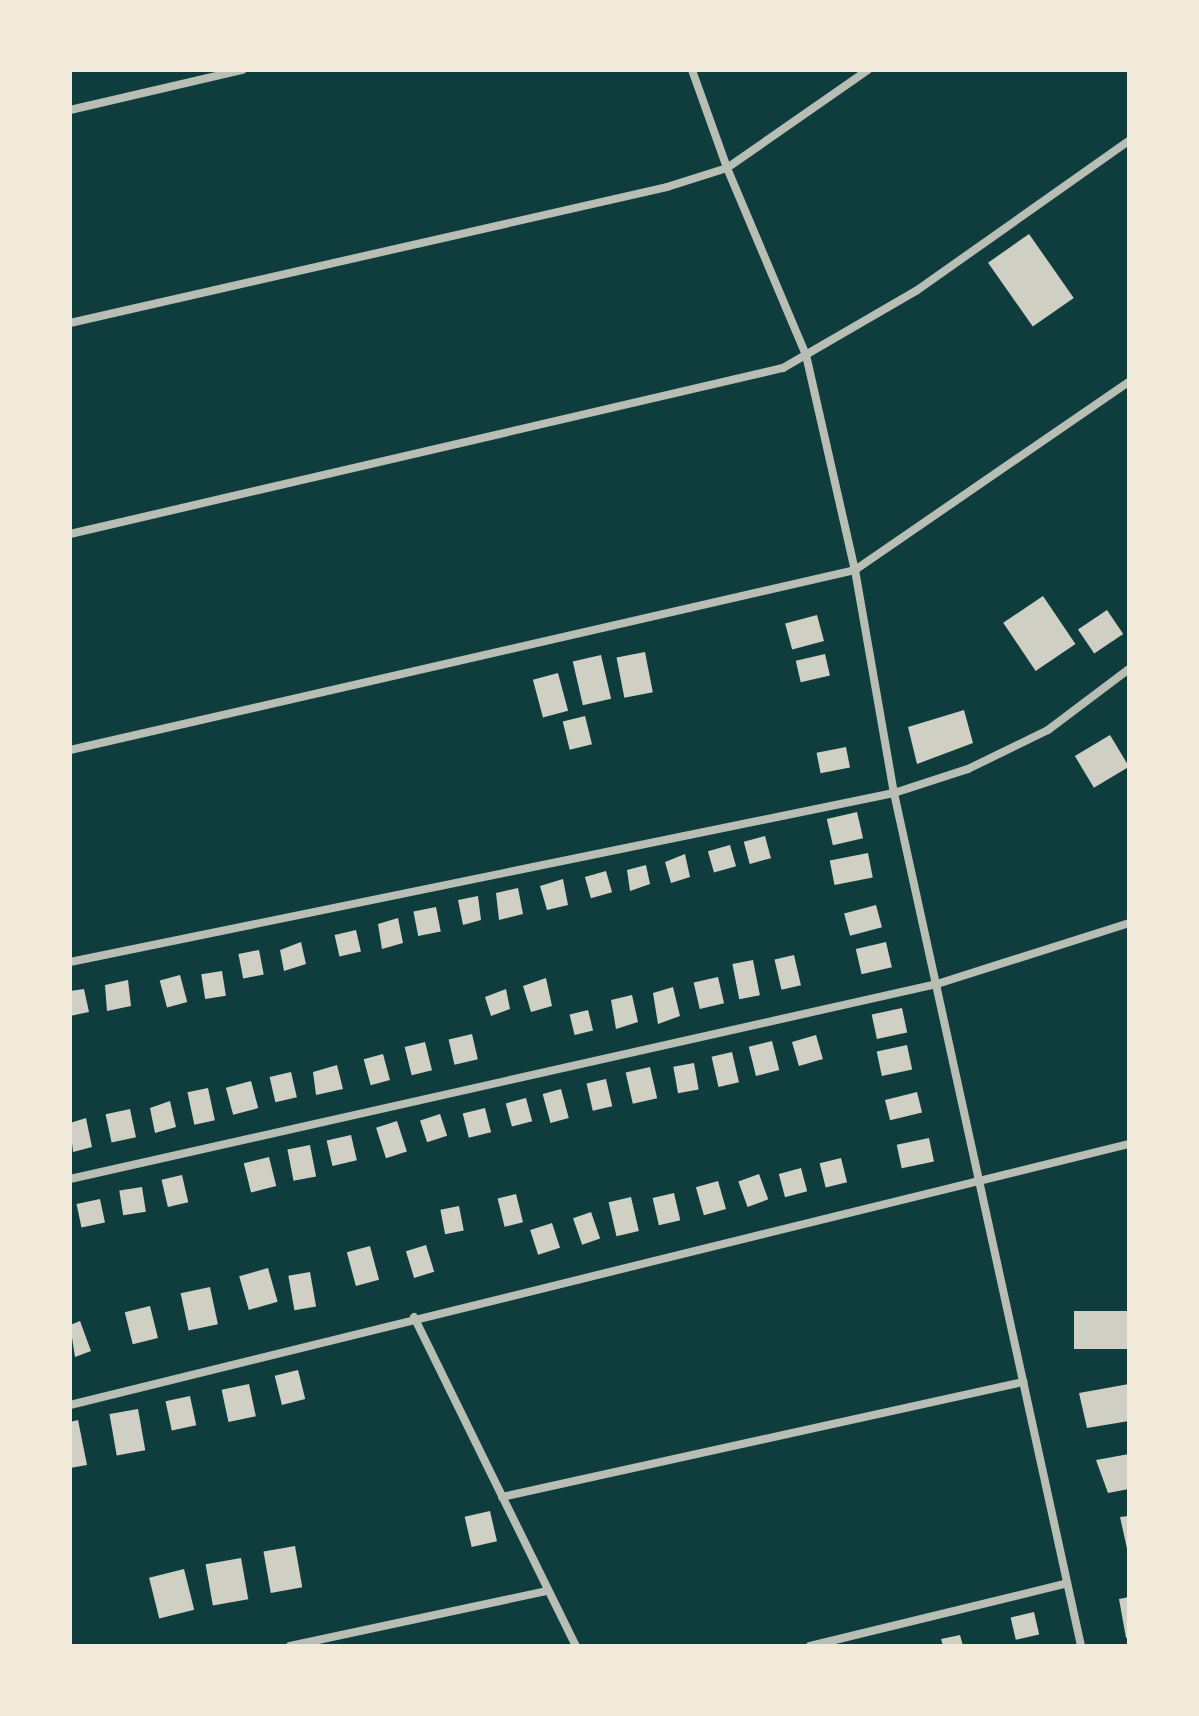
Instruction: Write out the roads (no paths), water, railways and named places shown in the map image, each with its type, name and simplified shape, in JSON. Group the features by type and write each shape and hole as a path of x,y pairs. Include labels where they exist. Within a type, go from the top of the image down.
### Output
{"street":[{"path":"70,110 242,70"},
{"path":"692,70 727,168 806,355 855,570 894,793 1064,1584 1081,1646"},
{"path":"70,323 667,187 727,168 868,70"},
{"path":"70,534 783,368 916,291 1129,141"},
{"path":"70,750 855,570 1129,382"},
{"path":"70,962 894,793 968,769 1048,730 1129,669"},
{"path":"70,1179 937,984 1129,923"},
{"path":"70,1405 414,1317 1129,1144"},
{"path":"414,1317 546,1591 576,1646"},
{"path":"502,1497 1023,1382"},
{"path":"810,1646 1064,1584"},
{"path":"290,1646 546,1591"}]}
